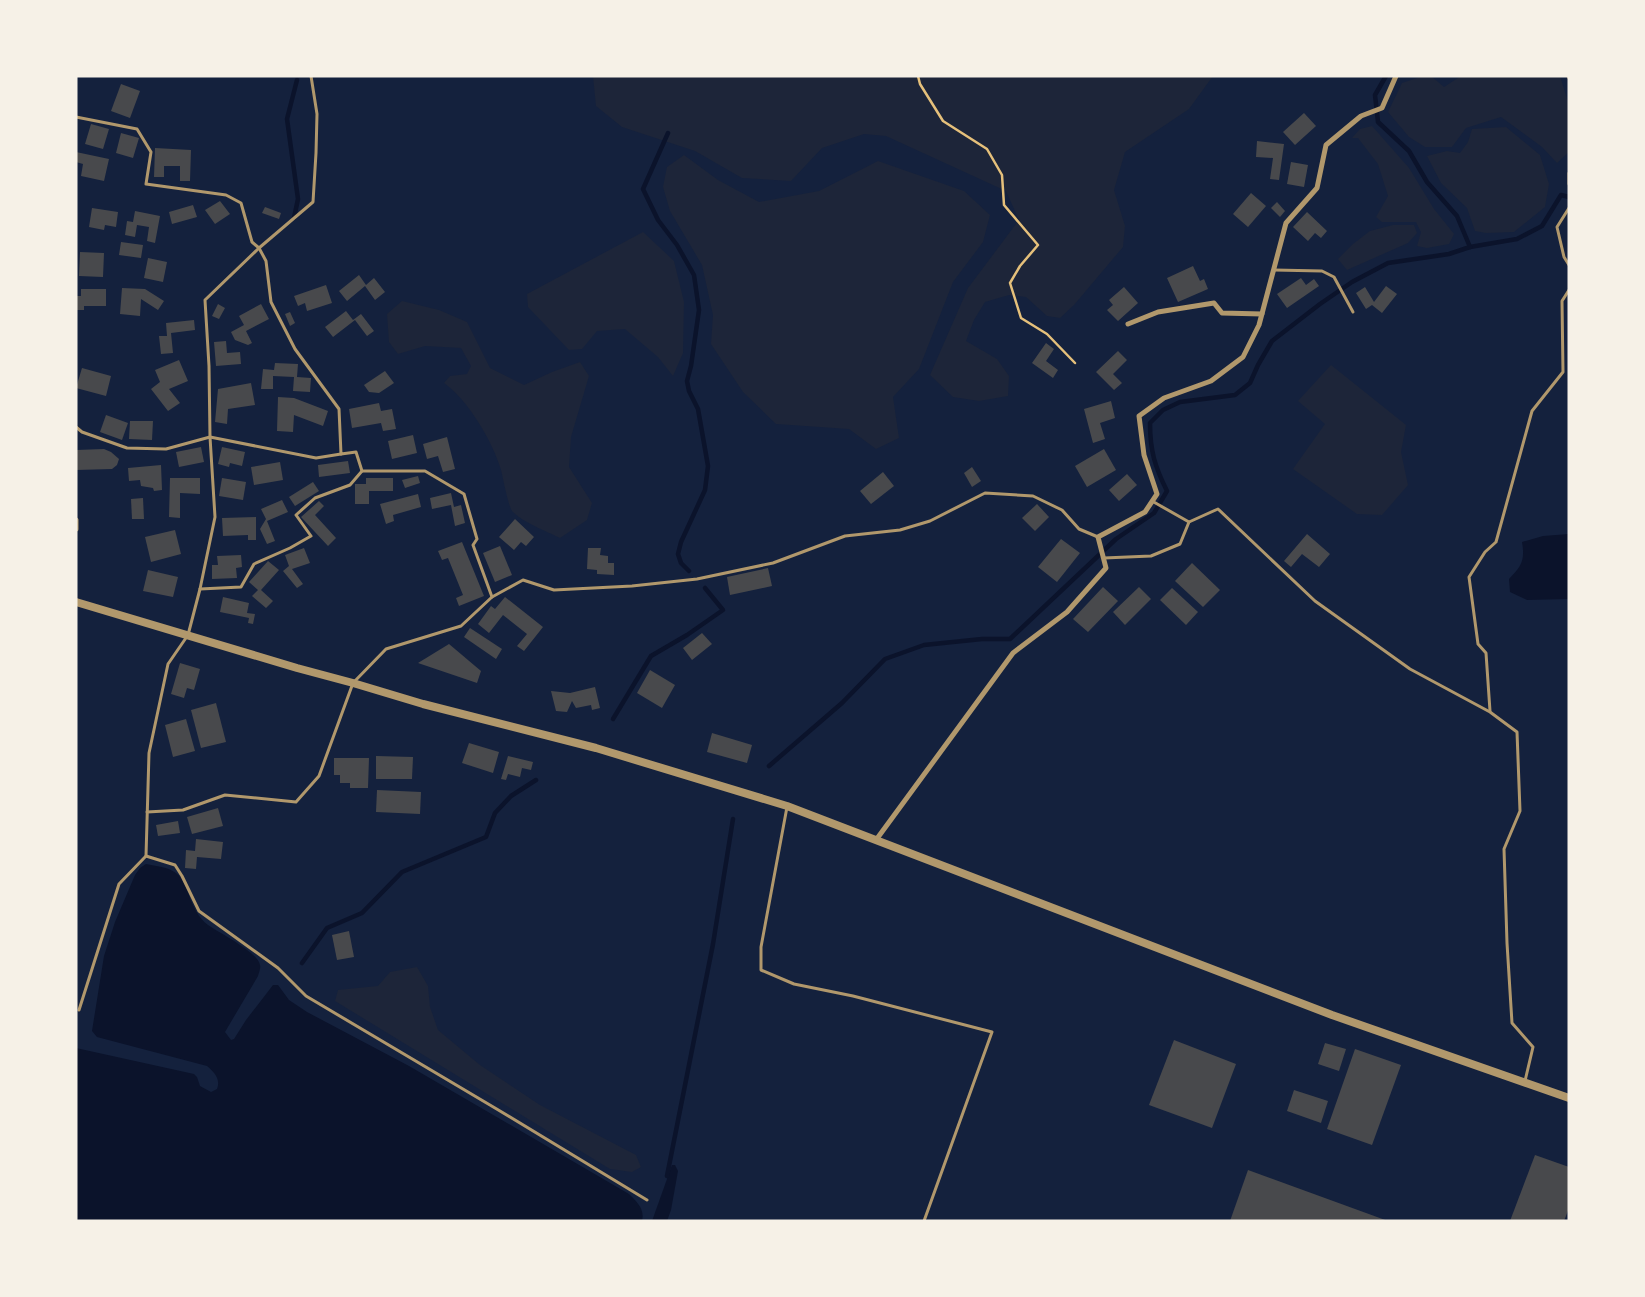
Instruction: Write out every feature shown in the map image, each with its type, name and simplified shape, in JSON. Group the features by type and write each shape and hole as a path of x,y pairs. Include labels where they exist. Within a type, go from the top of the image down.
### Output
{"street":[{"path":"876,840 1013,653 1067,612 1106,568 1098,537 1145,512 1157,494 1144,455 1140,416 1164,398 1212,381 1243,357 1260,325 1286,223 1318,188 1326,146 1361,116 1382,108 1396,76"},
{"path":"1128,324 1158,312 1214,303 1222,313 1262,314"},
{"path":"76,520 76,529"},
{"path":"76,602 423,704 596,748 787,806 1323,1011 1524,1084 1569,1098"}],"lane":[{"path":"79,1010 119,884 146,856 149,753 168,664 188,635 215,517 210,437 210,366 205,300 259,248 313,202 317,114 311,76"},
{"path":"76,117 137,129 151,152 146,184 226,194 242,203 252,242 259,248 266,261 271,302 295,349 339,409 341,454"},
{"path":"1569,173 1569,184"},
{"path":"1569,208 1558,227 1564,257 1569,265"},
{"path":"1274,270 1322,271 1334,277 1353,312"},
{"path":"1490,712 1486,653 1478,644 1469,577 1485,552 1496,542 1532,411 1563,372 1562,301 1569,290"},
{"path":"76,427 82,432 127,448 166,449 210,437 316,458 356,452 362,471"},
{"path":"200,589 242,587 254,564 290,548 310,536 296,515 315,498 350,485 362,471 425,471 464,494 478,539 473,545 492,597"},
{"path":"148,812 183,810 225,795 296,802 318,776 353,683 386,649 461,626 492,597 523,580 554,590 632,586 697,579 773,563 845,536 908,528 930,521 985,493 1033,496 1062,510 1079,530 1098,537"},
{"path":"1152,501 1189,522"},
{"path":"1104,558 1151,556 1180,544 1189,522 1218,509 1315,601 1410,669 1490,712 1517,732 1520,811 1504,849 1512,1023 1533,1047 1524,1084"},
{"path":"787,806 760,947 761,970 794,984 853,996 992,1032 924,1221"},
{"path":"146,856 175,865 199,911 278,968 306,996 647,1200"}],"path":[{"path":"918,76 920,84 943,121 987,149 1002,175 1004,205 1038,245 1020,266 1010,283 1021,318 1047,334 1075,362"}],"shaded area":[{"path":"593,76 1213,76 1189,109 1125,152 1114,190 1125,226 1123,247 1074,305 1060,318 1047,316 1026,297 1009,295 985,302 974,320 966,341 997,359 1009,376 1008,396 979,401 953,397 930,375 968,288 1019,220 1006,191 886,136 864,134 822,148 791,181 742,178 695,151 622,127 596,106"},
{"path":"1423,76 1431,76 1444,87 1461,76 1560,76 1569,105 1569,152 1557,163 1542,147 1501,117 1466,128 1452,147 1425,147 1409,137 1388,112 1402,83"},
{"path":"1372,126 1409,168 1434,209 1454,234 1449,244 1427,248 1417,246 1421,232 1416,222 1382,222 1376,217 1388,196 1378,164 1358,138 1352,138 1360,129"},
{"path":"1506,127 1540,155 1549,184 1545,207 1514,232 1486,233 1475,231 1467,208 1441,183 1427,156 1447,151 1460,153 1468,142 1472,129"},
{"path":"684,155 718,180 759,202 819,191 878,161 964,191 990,215 983,242 953,282 919,369 893,397 899,438 876,449 849,429 776,424 743,392 711,344 713,315 702,265 670,211 663,187 667,167"},
{"path":"1393,225 1414,225 1417,233 1408,243 1347,270 1338,259 1370,231"},
{"path":"643,232 674,261 684,302 683,353 673,376 658,357 625,329 597,331 582,349 569,350 528,307 527,294"},
{"path":"402,301 439,310 467,322 490,368 524,385 580,362 589,376 571,437 569,467 592,503 587,520 560,538 528,523 512,511 501,470 486,435 462,400 444,383 450,376 467,374 471,366 461,348 425,346 398,354 389,342 387,314"},
{"path":"1331,365 1406,425 1401,452 1408,485 1382,515 1357,514 1293,469 1325,424 1298,401"},
{"path":"1569,534 1569,599 1527,600 1510,592 1509,579 1520,566 1523,558 1522,542 1543,536"},
{"path":"146,864 166,868 176,873 184,883 193,905 202,919 208,925 253,954 258,960 260,969 258,976 225,1032 231,1040 234,1039 273,985 278,985 289,1000 307,1012 409,1066 629,1194 641,1209 642,1221 76,1221 76,1048 194,1074 200,1086 211,1092 217,1089 218,1085 216,1076 207,1066 97,1037 92,1031 104,956 115,922 135,875"},
{"path":"417,967 428,986 430,1007 438,1030 480,1065 540,1105 636,1155 641,1167 632,1172 610,1169 335,1001 338,990 378,986 390,972"},
{"path":"672,1165 675,1165 678,1171 671,1210 667,1221 652,1221"}],"building":[{"path":"121,84 140,91 130,118 111,111"},
{"path":"1304,113 1316,126 1295,145 1283,132"},
{"path":"91,124 109,129 103,149 85,144"},
{"path":"121,133 139,138 133,158 116,153"},
{"path":"1257,141 1284,144 1279,180 1270,179 1273,158 1256,157"},
{"path":"155,148 191,150 190,181 180,181 180,166 164,166 164,177 154,177"},
{"path":"76,152 109,159 104,181 81,176 83,164 76,162"},
{"path":"1291,162 1308,165 1304,187 1287,184"},
{"path":"1251,193 1266,206 1248,227 1233,214"},
{"path":"220,201 230,214 215,224 205,210"},
{"path":"1277,202 1285,211 1280,217 1271,208"},
{"path":"193,205 197,217 172,224 169,212"},
{"path":"265,207 281,213 279,219 262,213"},
{"path":"92,208 118,212 116,227 105,225 104,230 89,227"},
{"path":"135,211 160,216 155,243 147,241 149,227 137,225 135,237 125,235 127,221 133,222"},
{"path":"1307,212 1327,231 1321,238 1315,233 1308,241 1293,227"},
{"path":"121,242 143,245 141,258 119,255"},
{"path":"80,252 104,253 103,277 79,276"},
{"path":"148,258 167,262 163,282 144,278"},
{"path":"1193,266 1200,281 1204,279 1208,289 1178,302 1167,278"},
{"path":"359,275 366,285 374,278 385,292 375,300 365,286 347,301 339,291"},
{"path":"1301,278 1306,285 1314,279 1319,286 1287,308 1277,294"},
{"path":"326,285 332,303 307,311 305,303 298,306 294,296"},
{"path":"1386,286 1397,294 1382,313 1372,305 1366,309 1356,293 1365,287 1374,302"},
{"path":"1124,287 1138,303 1118,321 1107,310 1113,305 1109,300"},
{"path":"122,288 145,289 164,301 158,310 141,299 140,316 120,314"},
{"path":"81,289 106,289 106,306 84,306 84,310 76,310 76,296 81,296"},
{"path":"218,304 225,308 219,319 212,316"},
{"path":"261,304 269,319 246,331 252,343 248,345 235,340 231,332 244,325 239,316"},
{"path":"346,311 353,320 361,314 374,331 367,336 355,320 333,337 325,327"},
{"path":"290,312 295,323 290,326 285,314"},
{"path":"194,320 195,330 171,333 173,353 161,354 159,336 167,336 166,323"},
{"path":"226,341 227,353 240,352 241,364 216,366 214,342"},
{"path":"1046,343 1054,349 1046,361 1058,370 1053,378 1032,363"},
{"path":"1118,351 1127,360 1113,374 1122,383 1114,390 1096,372"},
{"path":"179,360 188,381 169,389 180,403 168,411 151,389 160,382 155,370"},
{"path":"275,363 298,364 297,377 311,378 310,392 293,391 294,377 273,376 273,389 261,389 263,369 274,370"},
{"path":"82,368 111,376 106,396 76,388"},
{"path":"385,371 394,383 379,393 369,392 364,385"},
{"path":"251,383 255,405 228,409 227,424 215,422 218,389"},
{"path":"278,397 294,398 328,411 323,426 294,415 293,432 277,431"},
{"path":"1111,401 1115,418 1100,423 1105,439 1093,443 1084,409"},
{"path":"379,403 381,411 392,409 396,429 383,431 381,423 352,428 349,409"},
{"path":"106,415 128,423 122,440 100,432"},
{"path":"130,421 153,421 152,440 129,439"},
{"path":"413,435 417,453 392,459 388,441"},
{"path":"447,437 455,469 443,472 438,456 427,459 423,444"},
{"path":"201,447 204,462 179,467 176,452"},
{"path":"222,447 245,452 242,466 230,463 229,467 218,464"},
{"path":"104,449 119,459 117,465 112,469 76,470 76,450"},
{"path":"1104,449 1116,470 1087,487 1075,466"},
{"path":"348,461 350,473 319,477 318,465"},
{"path":"280,462 283,480 254,485 251,467"},
{"path":"161,465 162,490 154,491 153,488 141,486 140,480 129,481 128,468"},
{"path":"972,467 981,481 972,487 964,473"},
{"path":"883,472 894,486 871,504 860,491"},
{"path":"1127,474 1137,485 1119,501 1109,490"},
{"path":"418,476 420,483 405,488 402,480"},
{"path":"170,478 200,478 200,494 180,493 180,518 169,517"},
{"path":"222,478 246,482 243,500 219,496"},
{"path":"366,478 393,478 393,491 369,491 369,504 355,504 355,484 366,484"},
{"path":"313,482 319,491 295,506 289,497"},
{"path":"451,493 454,507 461,505 465,523 455,526 451,505 432,509 430,498"},
{"path":"418,494 421,507 393,515 394,521 386,524 380,504"},
{"path":"143,498 144,519 132,519 131,499"},
{"path":"282,500 288,512 267,521 275,541 267,544 260,529 266,519 261,509"},
{"path":"319,501 324,506 315,515 336,538 328,546 301,517"},
{"path":"1037,504 1049,517 1035,531 1022,518"},
{"path":"256,517 256,540 248,540 248,535 223,536 222,518"},
{"path":"515,519 534,537 526,546 521,542 514,550 499,537"},
{"path":"175,530 181,554 151,562 145,537"},
{"path":"1307,534 1330,554 1319,567 1302,554 1291,567 1284,561"},
{"path":"1061,539 1080,553 1057,582 1038,567"},
{"path":"462,542 484,596 459,606 456,598 463,595 448,558 442,560 438,551"},
{"path":"500,546 512,575 495,582 483,553"},
{"path":"304,548 310,563 292,569 303,584 297,588 283,571 289,566 285,555"},
{"path":"588,548 601,548 600,555 608,556 608,563 614,563 614,575 597,574 597,570 587,569"},
{"path":"241,555 242,567 236,568 237,578 212,579 212,565 218,565 217,556"},
{"path":"268,561 279,570 261,590 273,601 266,608 252,596 258,590 249,582"},
{"path":"1192,563 1220,590 1203,607 1175,581"},
{"path":"768,568 772,586 730,595 727,577"},
{"path":"148,570 178,577 173,597 143,591"},
{"path":"1103,587 1118,601 1088,632 1073,619"},
{"path":"1139,587 1151,599 1125,625 1113,612"},
{"path":"1172,588 1198,612 1186,625 1160,600"},
{"path":"223,597 249,603 247,613 255,614 253,624 248,623 249,618 220,612"},
{"path":"505,597 543,627 524,651 517,646 527,634 503,615 489,633 478,624 491,606 495,609"},
{"path":"470,628 502,649 496,659 464,637"},
{"path":"702,633 712,644 692,660 683,648"},
{"path":"449,644 481,671 477,683 418,663"},
{"path":"180,663 200,669 194,690 187,688 184,698 171,694"},
{"path":"650,670 675,685 662,708 637,693"},
{"path":"595,687 600,708 592,710 591,705 576,708 572,701 567,712 556,711 551,691 570,693"},
{"path":"216,703 226,742 201,748 191,710"},
{"path":"186,719 195,751 173,757 165,725"},
{"path":"712,733 752,745 747,763 707,752"},
{"path":"469,743 499,752 493,773 462,763"},
{"path":"376,756 413,757 412,779 376,779"},
{"path":"508,756 533,762 531,770 522,768 520,777 508,774 506,780 501,779"},
{"path":"334,758 369,758 368,788 350,788 350,783 340,783 340,775 334,775"},
{"path":"377,790 421,792 420,814 376,812"},
{"path":"218,808 223,826 192,834 187,817"},
{"path":"178,821 180,833 158,836 156,825"},
{"path":"196,839 223,842 221,859 197,857 196,869 185,868 186,850 195,851"},
{"path":"349,931 354,957 337,960 332,935"},
{"path":"1174,1040 1236,1064 1212,1128 1149,1105"},
{"path":"1325,1043 1346,1049 1339,1071 1318,1064"},
{"path":"1355,1049 1401,1065 1372,1145 1327,1129"},
{"path":"1294,1090 1328,1101 1321,1123 1287,1111"},
{"path":"1535,1155 1569,1167 1569,1208 1564,1221 1510,1221"},
{"path":"1248,1170 1388,1221 1230,1221"}],"waterway":[{"path":"769,766 842,703 885,659 924,645 982,639 1010,639 1116,539 1154,513 1167,491 1154,458 1150,423 1163,410 1180,402 1235,395 1250,383 1272,341 1352,282 1388,263 1449,254 1470,247 1457,216 1427,182 1409,151 1378,122 1375,95 1386,76"},
{"path":"294,218 298,199 287,119 297,80"},
{"path":"668,133 643,189 658,220 677,245 694,275 699,310 687,381 689,391 698,409 708,466 705,490 681,542 678,554 681,563 689,571"},
{"path":"1470,247 1517,239 1542,226 1561,195 1569,197"},
{"path":"613,719 651,656 687,635 723,610 705,588"},
{"path":"302,963 327,928 362,913 402,872 486,837 495,813 511,796 536,780"},
{"path":"667,1176 713,944 733,819"}]}
